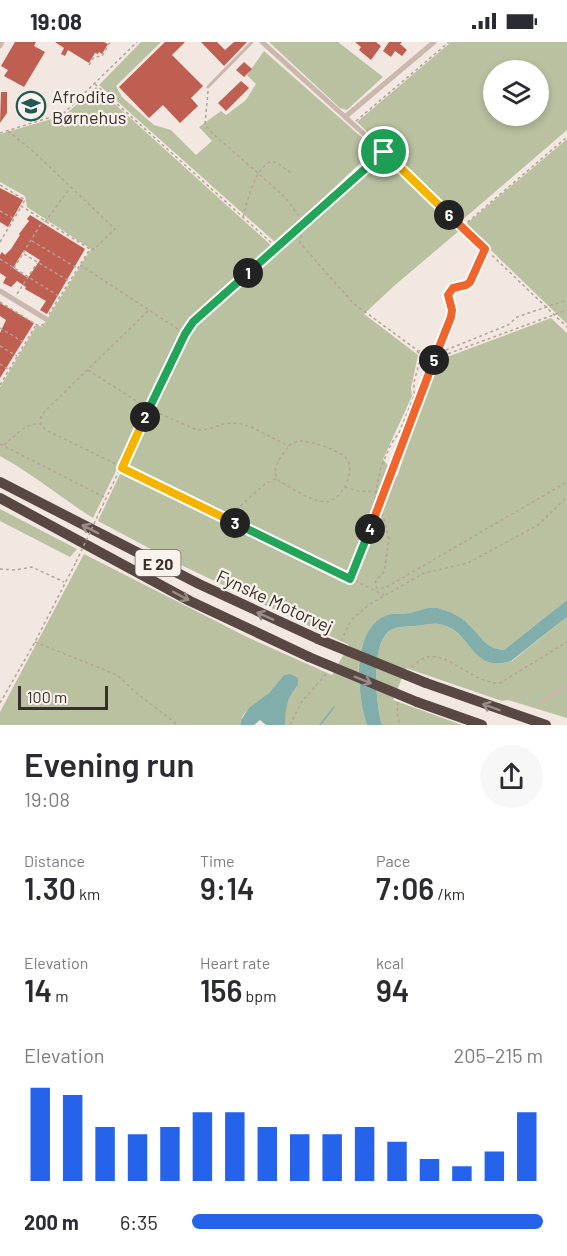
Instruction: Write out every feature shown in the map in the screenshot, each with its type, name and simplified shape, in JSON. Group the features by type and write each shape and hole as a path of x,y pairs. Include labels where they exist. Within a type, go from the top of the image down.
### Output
{"highway":[{"name":"Fynske Motorvej","path":"0,482 199,584 318,639 426,683 546,725"},
{"name":"Fynske Motorvej","path":"0,498 190,601 309,657 417,702 482,725"}],"street":[{"path":"0,46 2,42"},
{"path":"262,42 384,152"},
{"path":"345,117 434,42"},
{"path":"0,291 46,319"}],"lane":[{"path":"208,87 252,42"},
{"path":"540,703 567,686"}],"path":[{"path":"89,65 94,57 102,56 110,42"},
{"path":"0,133 64,113 137,42"},
{"path":"353,123 449,42"},
{"path":"95,84 276,247"},
{"path":"208,87 205,124 285,196 304,223 300,243 327,274 359,308 417,350 436,354 508,325 517,317 567,300"},
{"path":"0,302 41,326 90,249 94,249 115,229 34,152 8,131"},
{"path":"461,227 567,137"},
{"path":"0,703 35,642 76,562 185,334 193,322 384,152 567,327"},
{"path":"243,217 259,174 267,163 272,161 279,164 292,174"},
{"path":"0,185 25,200 0,240"},
{"path":"14,268 44,221 71,187"},
{"path":"21,206 90,249"},
{"path":"0,210 14,219"},
{"path":"31,240 78,268"},
{"path":"350,579 451,317 452,310 448,295 453,288 470,282 485,249"},
{"path":"23,254 69,282"},
{"path":"0,259 60,297"},
{"path":"14,299 37,262"},
{"path":"80,265 185,334"},
{"path":"433,363 442,356 567,310"},
{"path":"41,425 41,416 46,410 148,311"},
{"path":"0,385 37,325"},
{"path":"0,328 26,343"},
{"path":"0,346 18,356"},
{"path":"417,350 421,357 414,382 414,396 399,433 391,444 381,467 376,491 375,500 389,539 384,572 376,580 377,588 385,588 567,482"},
{"path":"0,364 9,370"},
{"path":"87,370 149,409 197,430 231,423 243,424 290,445"},
{"path":"3,446 28,426 36,423 122,468 384,596"},
{"path":"296,441 303,441 341,454 348,459 350,466 349,476 344,486 333,500 327,502 318,501 277,478 274,470 290,445 296,441"},
{"path":"0,444 106,498"},
{"path":"226,519 264,484 277,478"},
{"path":"344,486 359,491 384,492"},
{"path":"338,648 351,620 358,612 424,573 468,563 538,525 567,497"},
{"path":"0,569 15,570 32,567 65,583"},
{"path":"35,642 117,675 178,725"},
{"path":"411,668 423,658 435,657 447,660 477,679 489,683 500,683 567,642"},
{"path":"290,725 302,701 326,675 330,666"},
{"path":"399,725 397,712 400,694"}],"green space":[{"path":"141,42 161,42 116,86 122,97 154,125 171,130 196,155 212,141 199,127 221,111 226,115 246,100 256,84 247,75 264,51 375,149 276,243 99,85"},
{"path":"269,42 338,42 383,77 347,110 340,108"},
{"path":"451,42 567,42 567,130 460,222 357,122"},
{"path":"96,87 273,247 187,325 93,518 0,456 0,387 37,325 42,327 91,249 27,207 25,196 0,182 0,134 65,115"},
{"path":"567,139 567,324 465,225"},
{"path":"383,155 460,230 364,314 418,355 411,388 412,396 383,459 397,477 430,378 439,360 551,318 567,333 567,600 504,650 487,644 465,621 439,608 426,608 385,617 367,634 359,659 359,686 367,725 285,725 287,702 298,681 284,675 268,694 243,715 240,725 0,725 0,712 84,554 249,638 332,675 349,645 181,565 98,521 184,337 191,328"},
{"path":"0,509 77,549 70,557 0,521"},
{"path":"567,617 567,718 508,700 502,701 406,668 393,700 462,725 382,725 378,703 377,658 385,635 393,629 429,624 443,625 460,635 480,657 488,662 498,663 512,661"}],"water":[{"path":"567,600 567,617 511,661 488,662 480,657 453,629 443,625 429,624 393,629 385,635 377,658 378,703 382,725 367,725 359,680 360,662 362,646 368,632 378,621 391,614 439,608 463,620 491,647 504,650"},
{"path":"290,674 298,678 298,685 287,704 285,725 266,725 260,720 254,725 240,725 249,708 269,693 284,675"}],"building":[{"path":"15,42 36,42 34,46 45,52 24,87 4,76 8,70 1,66"},
{"path":"55,42 104,42 108,44 102,54 95,53 89,63 68,50 65,56 61,54 64,48"},
{"path":"165,42 185,42 172,55 203,86 191,98 198,106 180,123 163,105 149,118 119,87"},
{"path":"201,42 217,42 225,50 234,42 247,42 224,66"},
{"path":"355,42 376,42 381,46 371,60 359,50 361,47"},
{"path":"389,42 402,42 400,44 407,50 402,56 395,51 391,57 383,51"},
{"path":"244,62 252,69 244,77 236,70"},
{"path":"241,81 249,88 226,111 218,103"},
{"path":"1,92 7,92 7,113 0,123"},
{"path":"0,188 23,200 8,227 0,222"},
{"path":"30,215 85,249 47,314 40,310 46,301 25,289 26,287 17,281 11,287 3,283 6,277 0,273 0,255 2,252 5,255 11,249 29,221 27,219","holes":["24,250 40,260 28,278 13,268"]},
{"path":"0,303 34,323 0,378 0,333 6,320 0,316"}],"waterway":[{"path":"320,725 334,707"}],"place":[{"name":"Afrodite Børnehus","path":"31,106"}],"route":[{"path":"384,152 485,249 470,282 453,288 448,295 452,310 451,317 350,579 122,468 179,345 193,322 384,152"}]}
